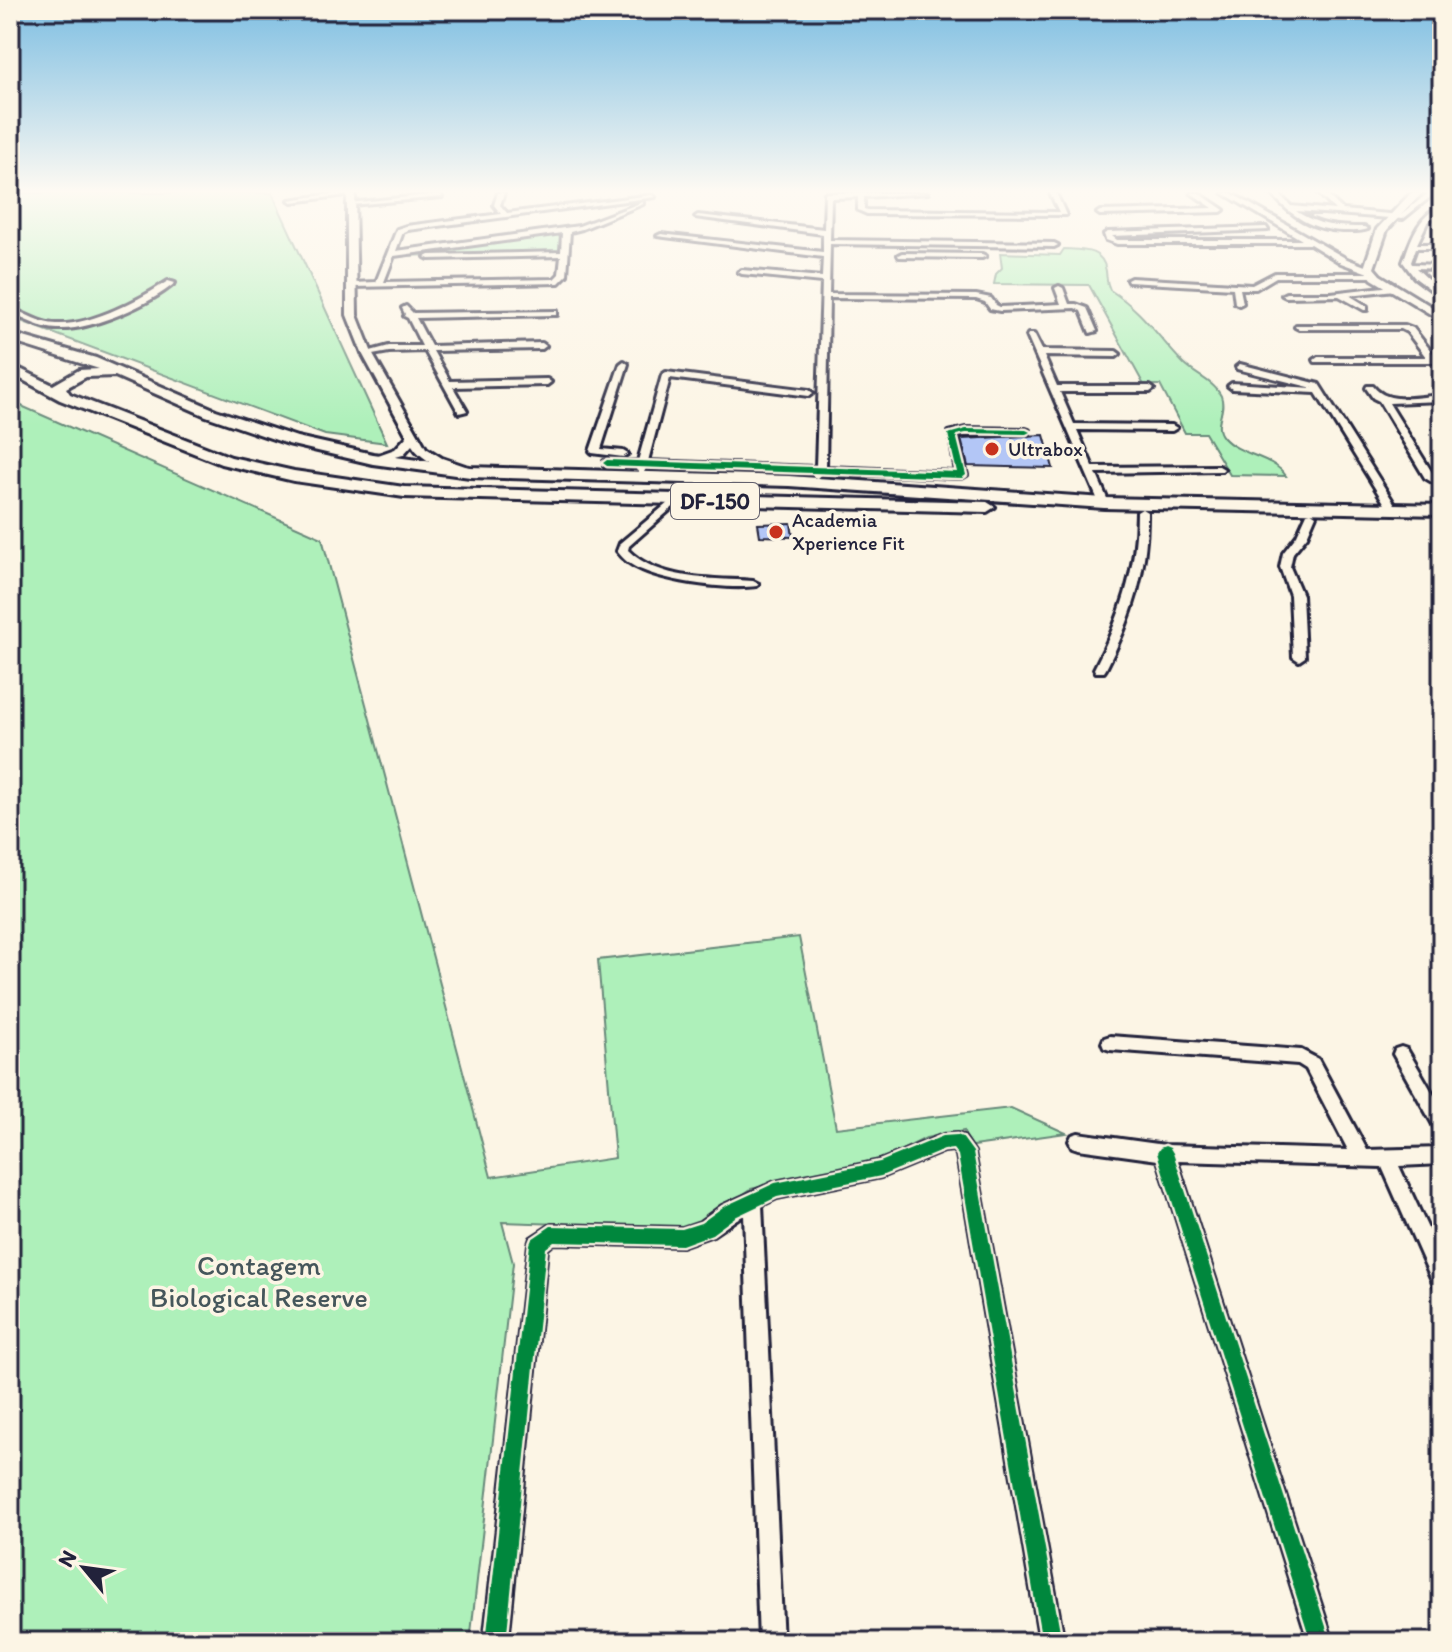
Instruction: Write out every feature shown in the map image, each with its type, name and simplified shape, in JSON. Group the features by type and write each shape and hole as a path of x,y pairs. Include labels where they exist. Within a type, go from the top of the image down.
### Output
{"main road":[{"path":"1385,270 1442,318"},
{"path":"1372,272 1389,275"},
{"name":"DF-150","path":"10,337 68,354 236,423 293,441 373,459 470,472 544,476 642,466 789,481 1104,503 1397,509"},
{"path":"16,372 51,378 65,374 78,362 68,354"},
{"name":"DF-150","path":"16,372 65,397 196,450 268,471 404,492 1442,518"},
{"path":"65,397 58,387 74,376 102,373 123,376"},
{"path":"594,498 584,495 579,489 603,470"},
{"path":"539,497 555,491 559,486 556,481 544,476"},
{"path":"1397,509 1442,508"}],"street":[{"path":"352,270 352,315 367,353 412,438 428,456 470,472"},
{"path":"379,284 384,270"},
{"path":"352,285 556,281 563,270"},
{"path":"789,481 813,477 821,469 827,270"},
{"path":"1366,270 1372,272"},
{"path":"1414,270 1442,296"},
{"path":"742,272 827,280"},
{"path":"1131,280 1257,287 1275,275 1372,272"},
{"path":"1286,295 1341,294 1389,275"},
{"path":"10,310 53,326 71,326 154,294 171,283"},
{"path":"1236,286 1239,303"},
{"path":"1059,288 1066,307"},
{"path":"1341,294 1364,308"},
{"path":"827,296 976,297 988,300 996,308 1081,308 1093,331"},
{"path":"1021,310 1025,320"},
{"path":"462,411 407,312 554,313"},
{"path":"1299,327 1402,327 1410,330 1437,359"},
{"path":"1031,336 1104,503"},
{"path":"367,353 426,348 542,346"},
{"path":"1039,353 1116,354"},
{"path":"1318,360 1437,359"},
{"path":"624,364 595,451 642,466 962,475 952,434 966,431 1026,432"},
{"path":"1240,367 1306,381 1316,386 1397,509"},
{"path":"642,466 666,375 809,393"},
{"path":"447,384 547,382"},
{"path":"1232,386 1320,391"},
{"path":"1370,388 1376,396 1385,400 1442,398"},
{"path":"1053,389 1150,389"},
{"path":"1385,400 1383,403 1429,476 1442,485"},
{"path":"1070,427 1172,428"},
{"path":"373,459 399,452 412,438"},
{"path":"821,469 855,485"},
{"path":"1090,470 1219,469"},
{"path":"675,500 624,545 622,551 626,557 647,568 674,576 753,584"},
{"path":"1100,669 1137,579 1143,537 1142,512"},
{"path":"1299,657 1296,595 1285,567 1288,553 1302,536 1311,515"},
{"path":"1110,1043 1301,1057 1312,1064 1362,1158"},
{"path":"1401,1054 1442,1125"},
{"path":"1078,1141 1165,1153 1387,1159 1442,1156"},
{"path":"496,1642 538,1244 551,1234 682,1237 706,1229 729,1212 775,1190 881,1169 943,1143 957,1142 965,1152 1052,1642"},
{"path":"1165,1153 1321,1642"},
{"path":"1387,1159 1442,1280"},
{"path":"753,1200 771,1642"}],"green space":[{"path":"10,270 307,270 387,443 325,435 10,317"},
{"path":"1000,270 1106,270 1110,290 1141,316 1184,364 1218,391 1222,402 1219,427 1223,437 1272,464 1286,476 1230,475 1205,433 1185,433 1160,385 1144,385 1089,285 994,284"},
{"name":"Contagem Biological Reserve","path":"10,401 322,538 491,1177 615,1158 598,960 799,937 836,1128 1011,1108 1066,1133 966,1147 964,1131 926,1138 882,1160 751,1189 703,1222 680,1228 502,1222 513,1263 470,1642 10,1642"}],"building":[{"name":"Ultrabox","path":"1044,435 1053,468 968,466 961,439"},
{"name":"Academia Xperience Fit","path":"791,523 793,537 760,536 758,524"}],"cycle path":[{"path":"607,463 962,475 952,434 966,431 1026,432"},
{"path":"496,1642 538,1244 551,1234 682,1237 706,1229 729,1212 775,1190 881,1169 943,1143 957,1142 965,1152 1052,1642"},
{"path":"1165,1153 1321,1642"}],"place":[{"name":"Ultrabox","path":"992,449"},
{"name":"Academia Xperience Fit","path":"776,532"}]}
